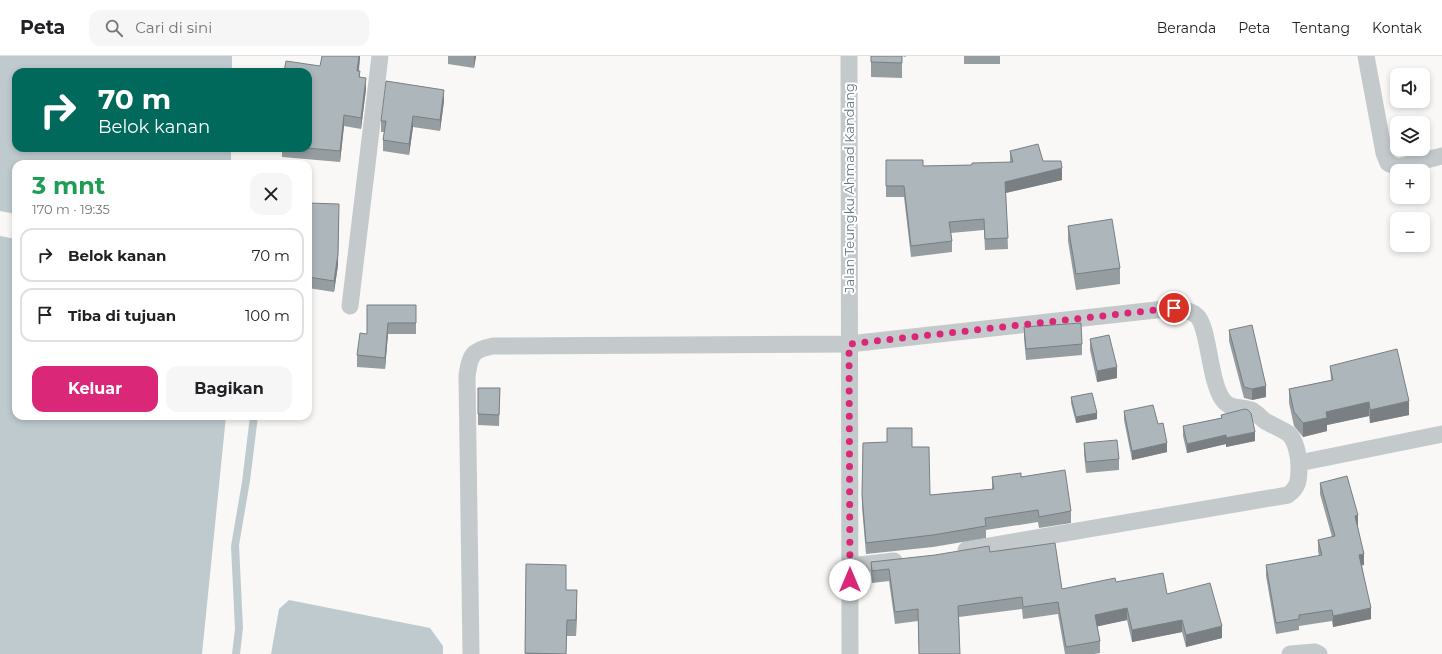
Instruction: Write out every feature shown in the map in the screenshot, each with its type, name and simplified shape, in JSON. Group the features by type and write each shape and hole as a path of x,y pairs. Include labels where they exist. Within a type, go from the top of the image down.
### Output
{"street":[{"path":"350,306 380,56"},
{"name":"Jalan Teungku Ahmad Kandang","path":"848,56 851,566 850,654"},
{"path":"1366,56 1384,153 1388,163 1398,167 1442,156"},
{"path":"471,654 467,376 472,355 479,348 493,346 849,344 1174,308 1189,311 1198,316 1202,326 1213,373 1222,399 1229,406 1251,410 1288,433 1293,440 1299,463 1299,480 1297,486 1288,495 949,554"},
{"path":"1299,463 1442,434"},
{"path":"851,566 911,559"},
{"path":"1290,654 1315,652 1319,654"}],"shaded area":[{"path":"0,56 232,56 232,68 12,68 12,152 231,152 231,160 12,160 12,213 0,211"},
{"path":"0,236 12,238 12,420 226,420 202,654 0,654"},
{"path":"250,420 258,420 250,481 239,545 243,628 240,654 232,654 235,629 231,546 242,482"},
{"path":"289,600 430,628 443,646 443,654 271,654 279,609"}],"building":[{"path":"322,56 359,56 357,71 360,71 359,77 366,78 361,118 344,115 340,151 312,148 312,68 285,68 286,61 320,66"},
{"path":"871,56 902,56 902,63 871,62"},
{"path":"386,81 444,90 440,120 413,116 409,144 383,140 386,121 381,121"},
{"path":"1038,144 1043,161 1061,161 1062,168 1005,182 1008,238 985,239 984,219 949,222 952,241 911,246 904,186 886,186 886,160 923,160 923,166 1013,162 1010,151"},
{"path":"312,203 339,204 338,254 334,281 312,278"},
{"path":"1112,219 1120,268 1076,274 1068,226"},
{"path":"367,305 416,305 416,323 388,323 385,358 357,355 360,333 367,334"},
{"path":"1081,323 1082,344 1026,349 1024,327"},
{"path":"1252,325 1266,386 1252,389 1244,387 1229,330"},
{"path":"1109,335 1117,367 1097,371 1090,339"},
{"path":"1397,349 1409,401 1370,410 1369,402 1326,412 1327,418 1303,423 1294,412 1289,389 1333,380 1330,366"},
{"path":"478,388 500,388 499,415 478,414"},
{"path":"1092,393 1097,413 1076,417 1071,397"},
{"path":"1153,405 1158,424 1163,423 1167,443 1132,451 1124,411"},
{"path":"1245,409 1251,413 1255,432 1226,438 1226,435 1187,444 1183,426 1222,418 1221,415"},
{"path":"887,428 912,428 912,447 929,447 930,495 994,489 992,477 1021,473 1021,477 1065,470 1071,511 1039,517 1038,510 985,518 986,526 933,535 866,543 862,495 863,443 887,442"},
{"path":"1117,440 1119,459 1086,462 1084,443"},
{"path":"1347,476 1358,515 1355,516 1364,554 1359,555 1371,608 1333,616 1332,610 1299,615 1299,619 1276,623 1266,565 1322,555 1318,540 1335,536 1320,483"},
{"path":"1055,543 1062,589 1115,578 1116,582 1163,573 1167,594 1210,583 1222,626 1186,635 1182,620 1132,630 1127,608 1095,615 1100,641 1066,647 1058,602 1023,607 1022,597 958,606 960,654 919,654 918,609 895,612 889,569 872,571 871,562 935,555 989,546 990,552"},
{"path":"526,564 566,565 566,590 577,590 576,620 567,620 566,654 525,653"}],"route":[{"path":"850,580 849,344 1152,312 1174,308"}]}
